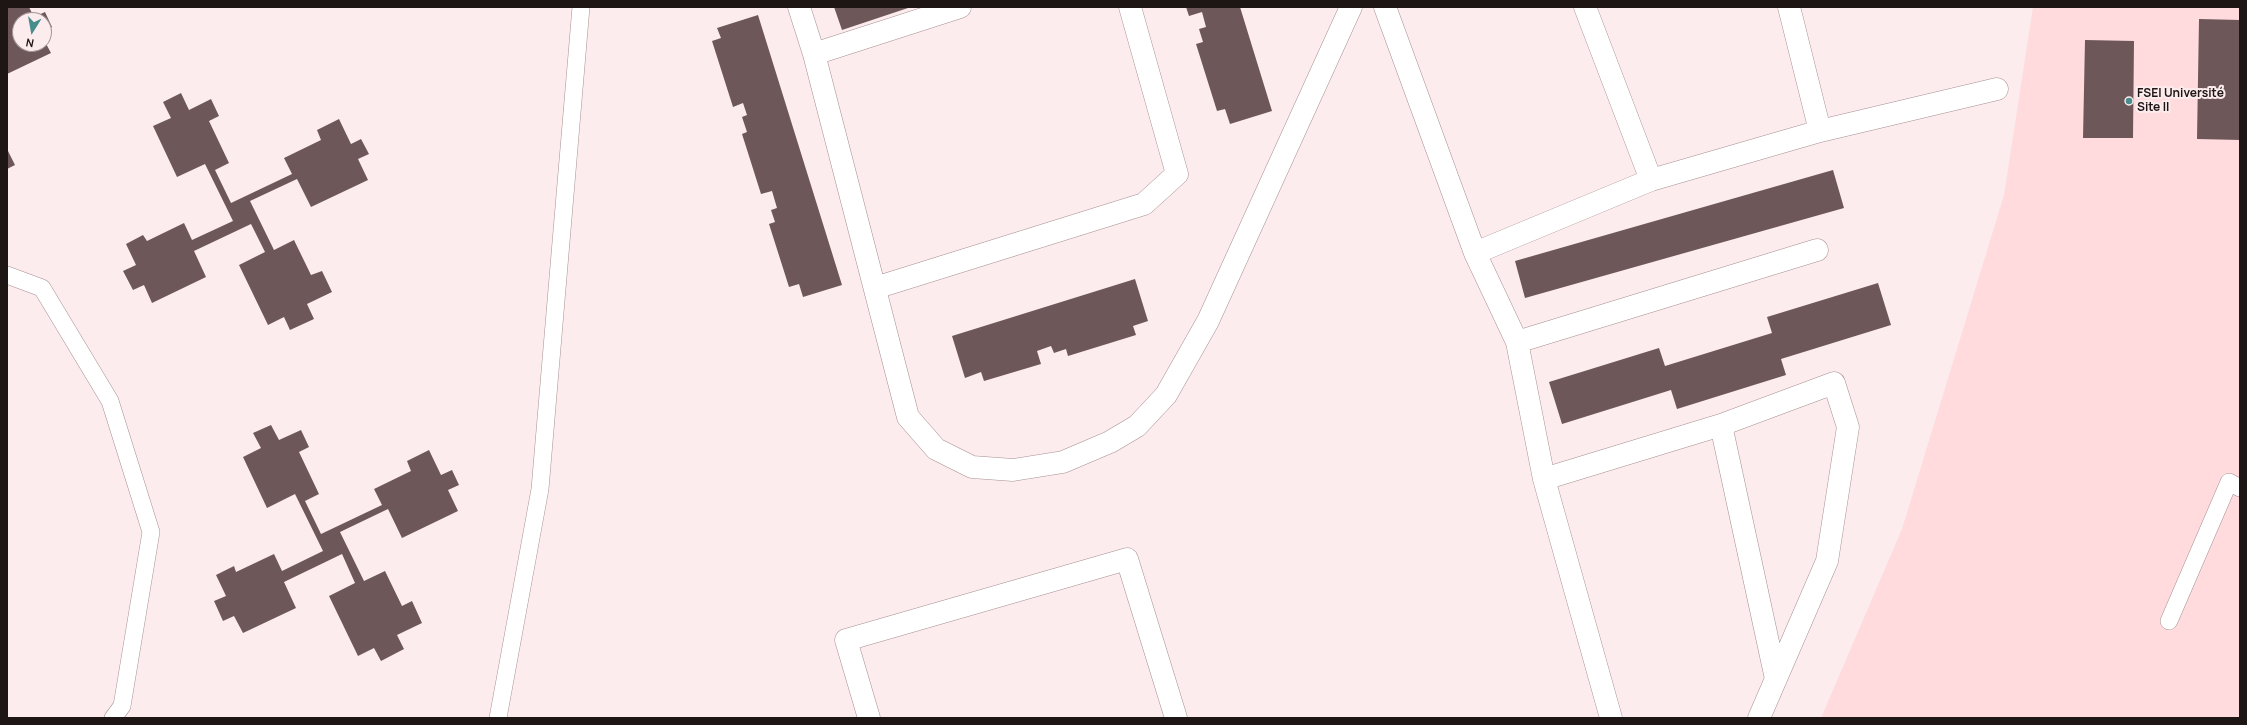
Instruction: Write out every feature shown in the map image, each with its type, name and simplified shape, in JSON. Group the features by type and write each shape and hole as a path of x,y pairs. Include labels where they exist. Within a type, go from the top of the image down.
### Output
{"street":[{"path":"799,7 814,54 908,417 936,449 972,467 1013,470 1063,462 1117,438 1137,426 1166,395 1208,322 1351,7"},
{"path":"814,54 960,7"},
{"path":"875,288 1144,204 1177,174 1130,7"},
{"path":"1385,7 1475,253 1516,342 1544,479 1612,718"},
{"path":"1585,7 1651,180"},
{"path":"1788,7 1820,130"},
{"path":"1475,253 1651,180 1820,130 1997,89"},
{"path":"1516,342 1817,250"},
{"path":"1544,479 1722,424 1834,383 1848,427 1827,561 1759,718"},
{"path":"1722,424 1776,679"},
{"path":"869,718 846,640 1127,559 1176,718"}],"lane":[{"path":"498,718 540,489 581,7"},
{"path":"7,276 42,288 110,401 151,532 122,706 113,718"},
{"path":"2169,621 2230,482 2240,488"}],"shaded area":[{"path":"2033,7 2240,7 2240,718 1821,718 1902,529 2004,195"}],"building":[{"path":"7,7 29,7 32,12 12,12 12,52 51,53 7,74"},
{"path":"834,7 911,7 842,30"},
{"path":"1186,7 1240,7 1272,111 1230,124 1225,109 1217,111 1196,44 1203,42 1199,29 1206,27 1202,12 1189,16"},
{"path":"758,15 842,285 803,297 799,284 789,287 769,224 775,222 771,210 777,208 772,191 761,194 742,134 747,132 742,117 747,115 743,103 733,107 712,41 721,38 717,28"},
{"path":"2199,19 2240,20 2240,140 2197,139"},
{"path":"2085,40 2134,41 2133,138 2083,138"},
{"path":"181,93 189,110 211,99 219,116 209,121 229,163 215,170 231,203 292,174 284,158 321,140 317,130 339,119 351,144 361,139 369,154 358,159 368,180 311,207 297,179 250,201 274,250 294,240 311,275 322,271 332,292 307,304 314,319 290,330 284,317 268,325 239,265 265,252 251,224 194,251 206,277 152,303 144,285 133,290 123,271 136,265 126,244 143,235 147,241 184,223 192,240 233,221 205,164 177,177 153,126 171,118 163,102"},
{"path":"7,149 15,165 7,169"},
{"path":"1833,170 1844,208 1525,298 1515,261"},
{"path":"1135,279 1148,321 1133,326 1136,335 1068,356 1066,349 1054,353 1051,346 1037,351 1041,364 984,381 981,372 965,378 952,336"},
{"path":"1878,283 1891,325 1781,359 1786,375 1677,409 1671,390 1562,424 1549,382 1659,348 1665,366 1772,333 1767,317"},
{"path":"271,425 279,440 301,430 309,447 299,452 319,494 305,501 321,534 382,505 374,489 411,471 407,461 429,450 441,475 452,470 459,485 448,490 458,511 402,538 388,509 340,532 364,581 385,571 402,606 412,601 422,623 397,635 404,649 381,661 374,648 358,656 329,596 355,583 342,554 284,582 296,608 243,633 234,616 223,621 214,601 226,596 216,575 234,566 236,572 274,554 282,571 323,551 295,494 267,508 243,457 261,448 253,433"}],"place":[{"name":"FSEI Université Site II","path":"2129,101"}]}
